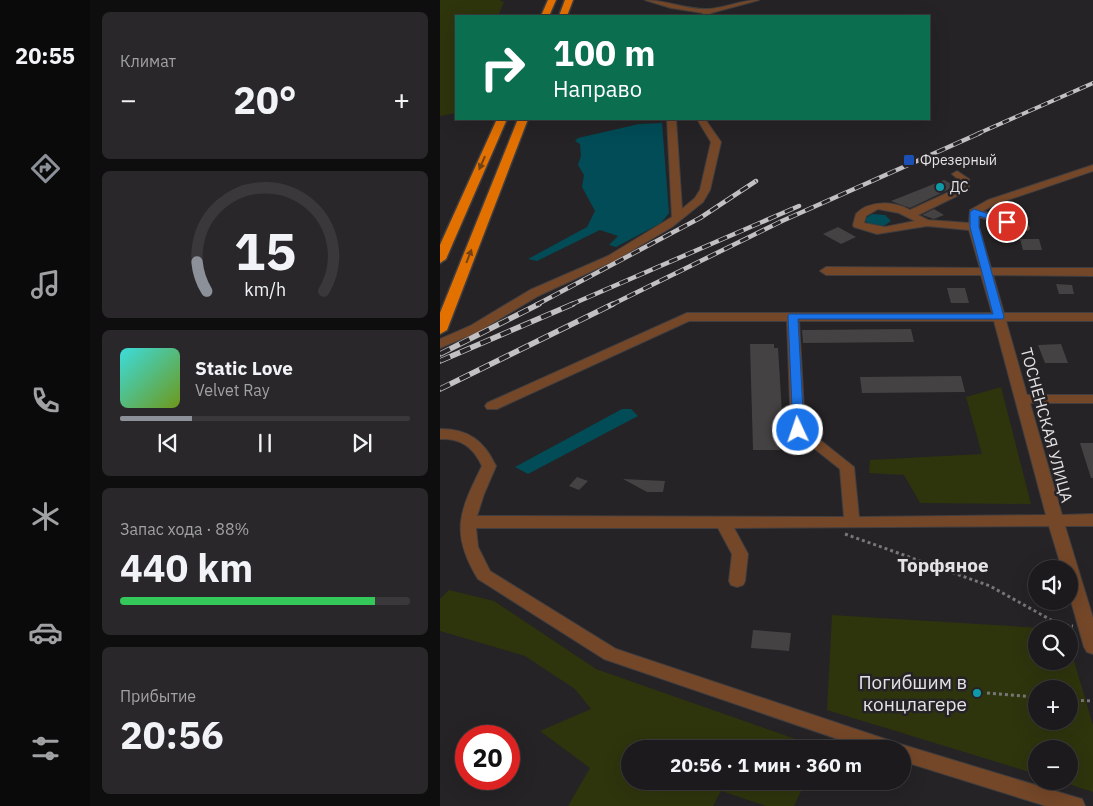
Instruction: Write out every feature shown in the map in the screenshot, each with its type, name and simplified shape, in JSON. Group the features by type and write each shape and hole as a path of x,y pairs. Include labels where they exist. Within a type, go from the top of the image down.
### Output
{"highway":[{"path":"545,15 552,0"},
{"path":"563,15 570,0"},
{"path":"440,259 502,120"},
{"path":"440,330 523,120"}],"street":[{"path":"649,0 707,14 755,0"},
{"path":"671,120 677,218"},
{"path":"440,344 474,329 534,293 612,258 668,225 699,200 705,190 716,142 702,120"},
{"path":"974,212 992,202 1073,173 1093,168"},
{"path":"911,214 965,188 964,179 957,174"},
{"path":"974,212 1024,228"},
{"name":"ТОСНЕНСКАЯ УЛИЦА","path":"974,212 974,227 1055,519 1091,637"},
{"path":"911,214 926,223"},
{"path":"826,271 1093,272"},
{"path":"793,316 798,430 847,467 847,528"},
{"path":"492,406 687,317 1093,317"},
{"path":"1022,399 1093,399"},
{"path":"440,434 450,433 471,440 482,450 488,466 471,505 468,522 469,546 473,560 484,575 610,654 866,740"},
{"path":"468,522 723,522 847,528 1055,519 1093,520"},
{"path":"723,522 740,554 737,581"},
{"path":"911,755 1076,806"}],"lane":[{"path":"911,214 902,210 877,206 861,214 858,225 871,232 926,223 974,227"}],"path":[{"path":"847,528 990,586 1050,620"},
{"path":"987,694 1028,697"},
{"path":"1078,700 1093,701"}],"green space":[{"path":"440,0 499,0 504,2 498,15 455,15 455,113 440,116"},
{"path":"1001,387 1031,504 920,503 904,475 869,473 870,460 982,454 966,397"},
{"path":"449,590 494,601 596,669 798,740 621,740 621,790 802,790 794,806 766,806 721,791 713,806 568,806 590,768 540,731 591,709 575,689 525,656 440,631 440,599"},
{"path":"832,615 1028,627 1028,670 1077,670 1093,725 1093,792 1078,787 1078,740 1028,740 1028,772 827,710"}],"water":[{"path":"662,123 669,213 661,223 616,247 609,245 618,236 600,230 537,261 528,259 587,227 595,211 582,187 584,175 578,165 581,156 580,144 575,141 578,138 639,124"},
{"path":"872,214 885,215 891,221 884,226 870,225 864,219"},
{"path":"622,409 631,409 638,416 528,474 515,467"}],"building":[{"path":"944,180 956,186 910,208 891,201"},
{"path":"934,209 944,215 934,219 922,215"},
{"path":"838,227 856,237 841,244 823,234"},
{"path":"1020,239 1039,239 1042,250 1023,250"},
{"path":"1056,284 1072,285 1074,294 1059,294"},
{"path":"947,288 965,288 969,303 951,303"},
{"path":"911,329 914,342 803,343 802,330"},
{"path":"750,344 774,344 774,348 778,348 784,446 780,446 780,450 753,450"},
{"path":"1061,344 1068,363 1045,363 1038,345"},
{"path":"961,376 965,392 862,393 860,377"},
{"path":"1080,443 1093,443 1093,478 1091,478"},
{"path":"577,477 588,481 579,490 569,486"},
{"path":"623,479 665,481 663,492 647,492"},
{"path":"753,630 791,633 789,651 751,648"}],"railway":[{"path":"977,134 1093,83"},
{"path":"611,305 782,221 980,133"},
{"path":"536,305 700,218 756,181"},
{"path":"570,305 799,206"},
{"path":"440,354 539,304"},
{"path":"440,361 573,304"},
{"path":"440,389 613,304"}],"place":[{"name":"Фрезерный","path":"909,160"},
{"name":"ДС","path":"940,187"},
{"name":"Погибшим в концлагере","path":"977,693"}],"district":[{"name":"Торфяное","path":"943,565"}],"route":[{"path":"798,430 793,316 999,317 974,227 974,212 1007,222"}]}
